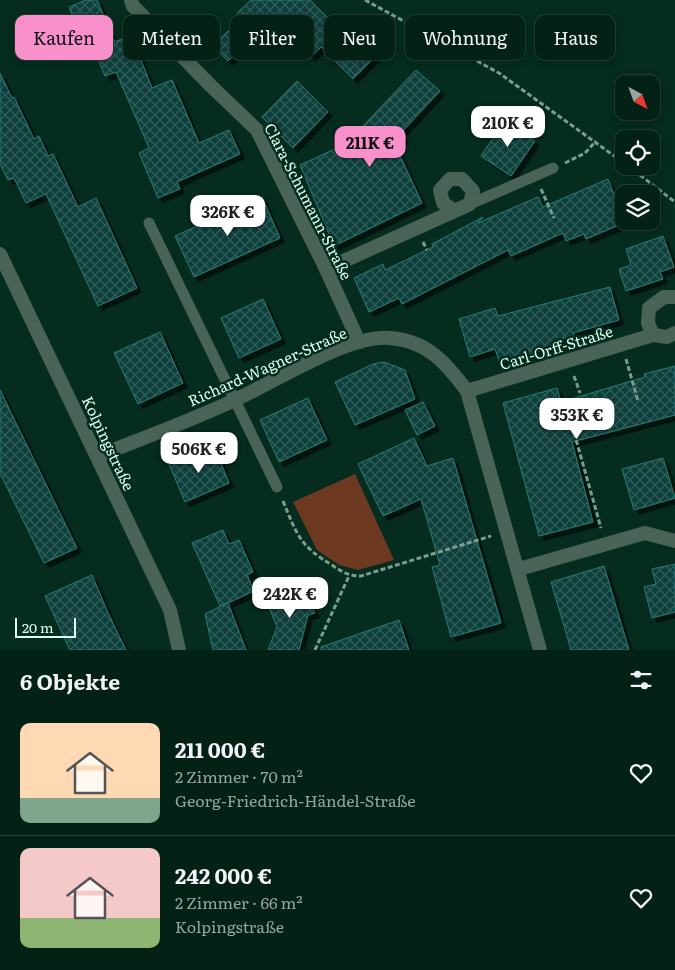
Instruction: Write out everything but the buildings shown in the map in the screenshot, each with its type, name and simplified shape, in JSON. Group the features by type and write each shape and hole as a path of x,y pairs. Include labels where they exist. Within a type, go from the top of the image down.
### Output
{"street":[{"name":"Clara-Schumann-Straße","path":"131,0 134,6 211,86 257,130 326,269 359,342"},
{"path":"326,269 455,211 470,204 473,190 462,179 450,179 440,190 443,203 455,211"},
{"name":"Kolpingstraße","path":"0,254 170,610 179,650"},
{"path":"653,334 648,323 649,308 664,297 675,297"},
{"name":"Carl-Orff-Straße","path":"467,391 653,334 667,337 675,333"},
{"name":"Richard-Wagner-Straße","path":"98,456 234,400 359,342 388,338 417,343 446,362 467,391 519,569 540,650"},
{"path":"519,569 644,533 675,541"}],"lane":[{"path":"470,204 553,168"},
{"path":"149,223 277,487"}],"path":[{"path":"365,0 499,73 615,156"},
{"path":"553,168 585,153 596,141"},
{"path":"640,175 675,202"},
{"path":"535,177 554,218"},
{"path":"621,344 638,401"},
{"path":"566,404 606,543"},
{"path":"277,487 301,541 312,553 349,576 361,576 508,531"},
{"path":"315,650 349,576"}],"shaded area":[{"path":"355,474 394,560 358,570 339,565 317,550 293,502"}]}
